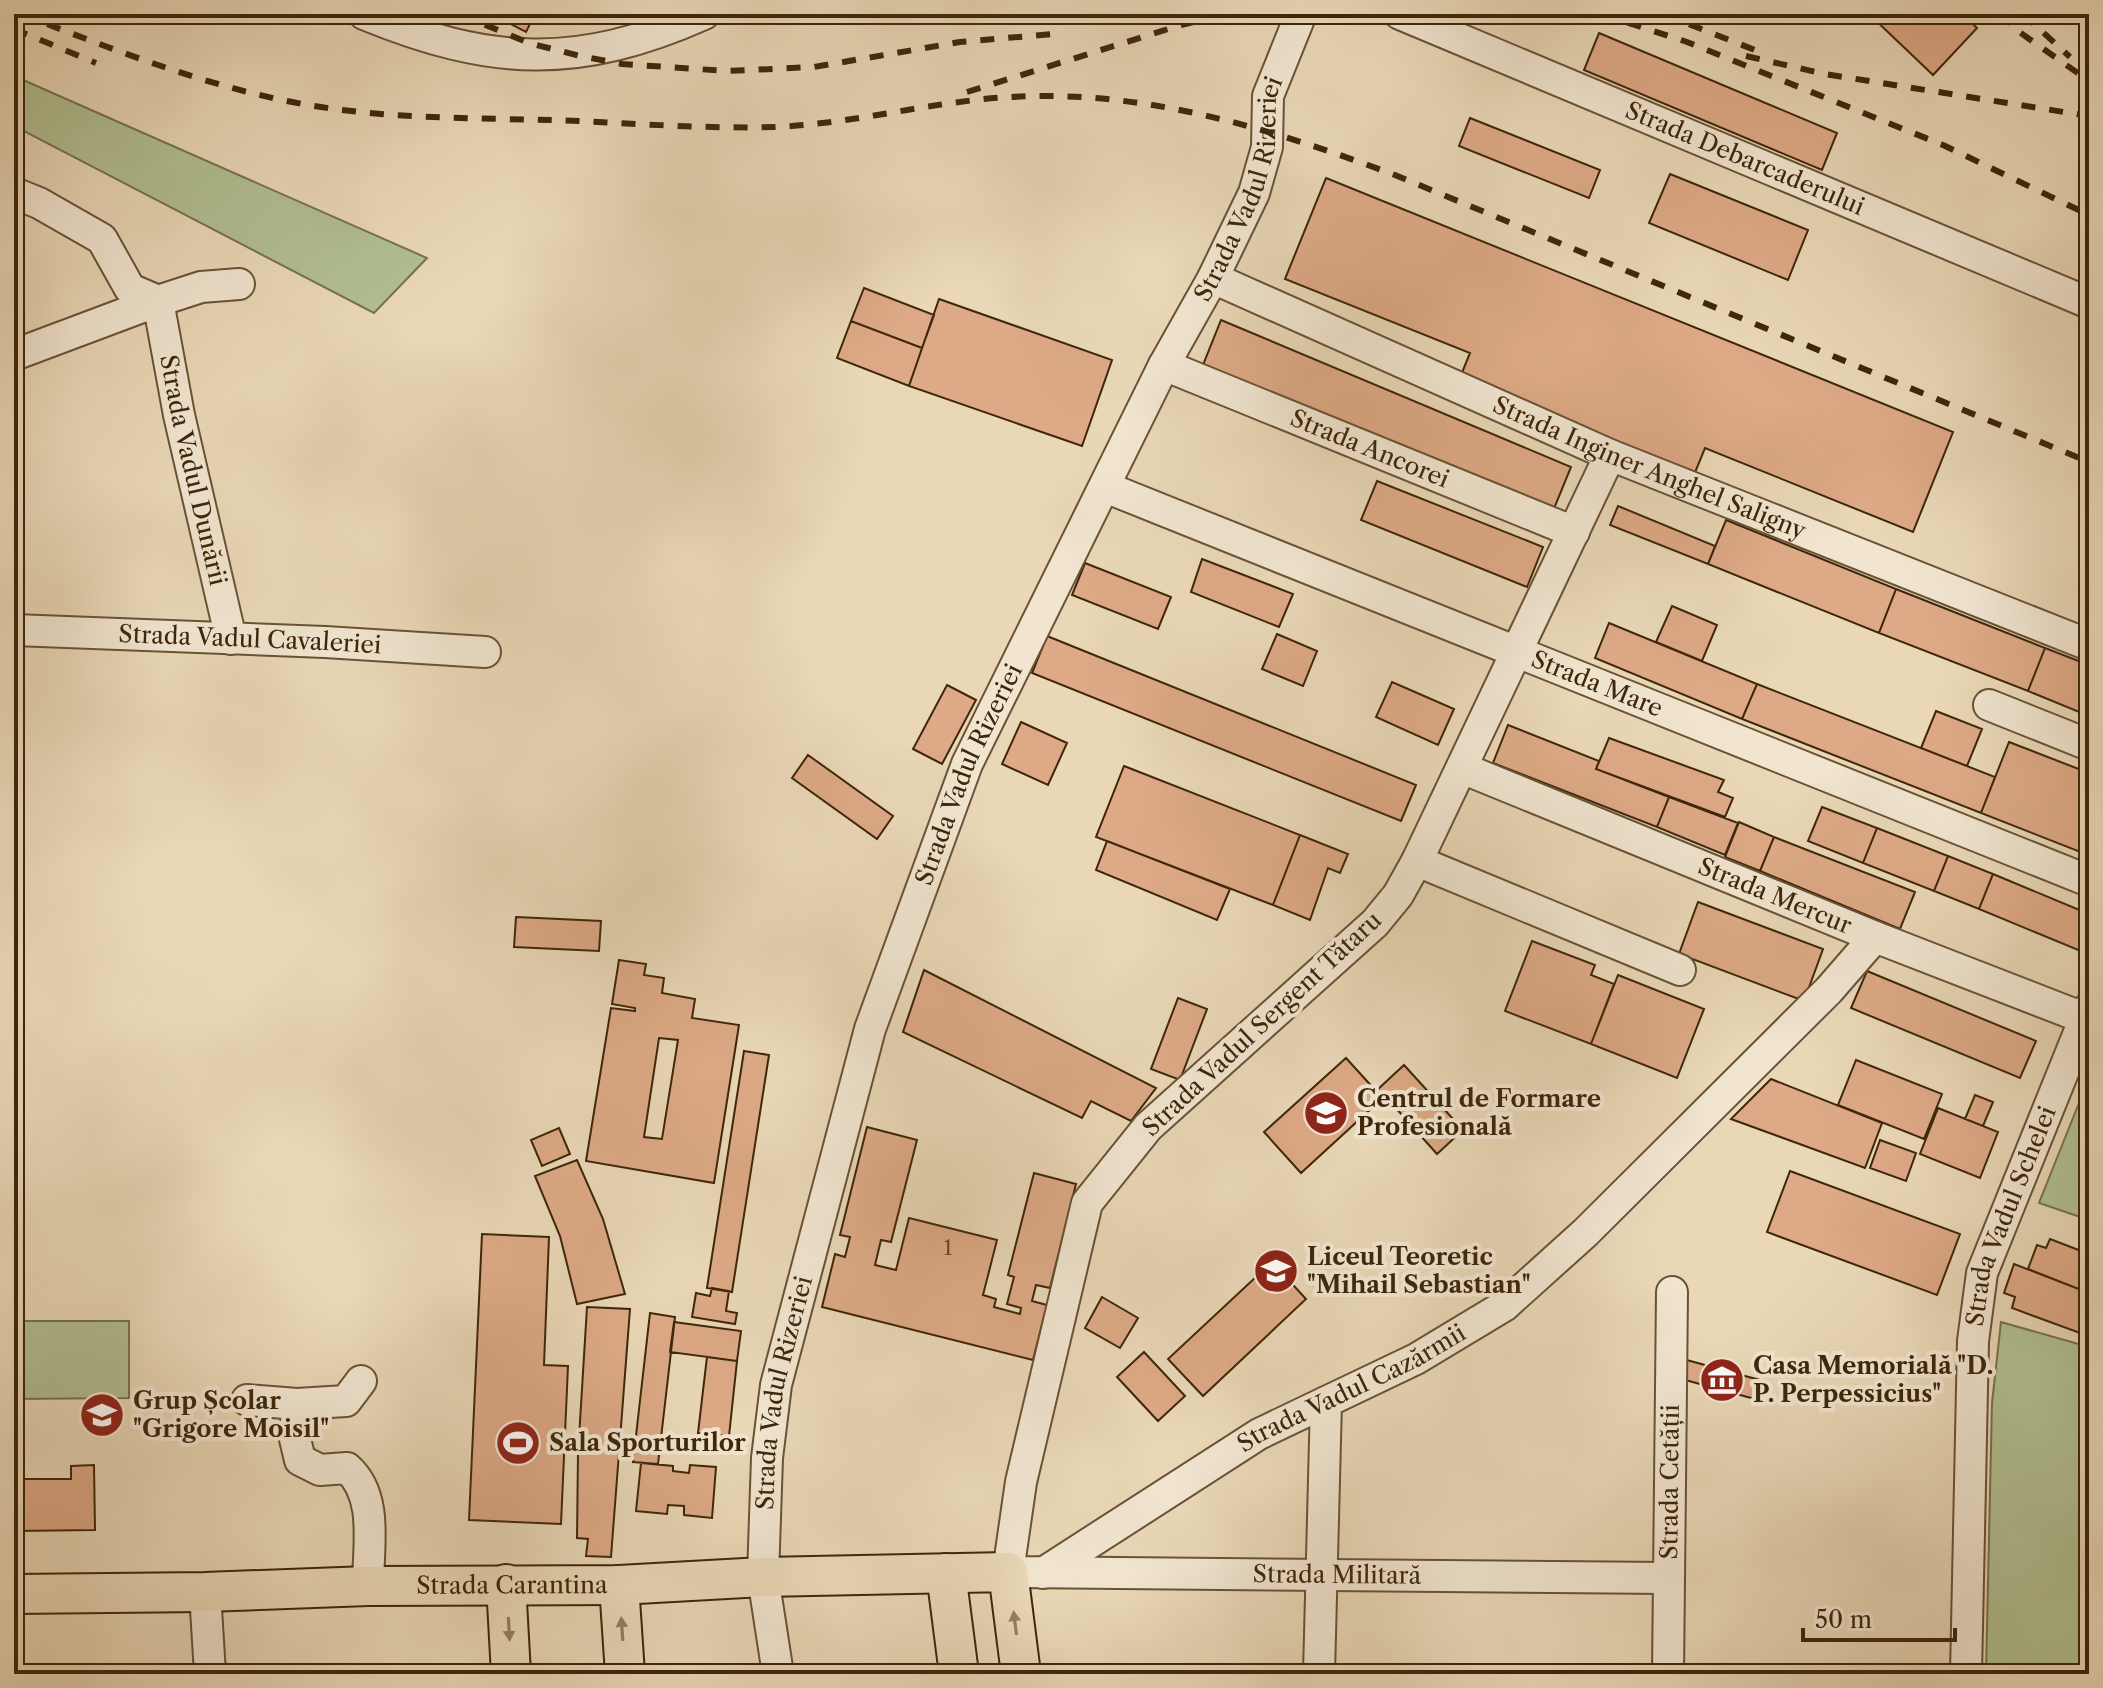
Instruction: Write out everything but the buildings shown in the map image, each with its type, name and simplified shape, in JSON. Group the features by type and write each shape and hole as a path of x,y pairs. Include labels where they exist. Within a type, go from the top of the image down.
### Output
{"main road":[{"name":"Strada Carantina","path":"14,1594 368,1586 619,1585 763,1577 1025,1572"},
{"path":"1021,1674 1025,1572"},
{"path":"946,1573 959,1674"},
{"path":"506,1584 511,1674"},
{"path":"619,1585 625,1674"}],"street":[{"path":"364,14 430,39 467,48 539,56 612,47 704,14"},
{"name":"Strada Vadul Rizeriei","path":"778,1674 763,1577 767,1458 776,1385 870,1029 967,764 1164,365 1213,278 1254,193 1267,147 1268,96 1301,14"},
{"name":"Strada Debarcaderului","path":"1400,14 2089,303"},
{"path":"14,193 39,203 102,239 130,289 158,301"},
{"name":"Strada Inginer Anghel Saligny","path":"1213,278 1610,455 2089,645"},
{"path":"14,355 201,287 239,284"},
{"name":"Strada Vadul Dunării","path":"158,301 179,415 231,639"},
{"name":"Strada Ancorei","path":"1164,365 1574,532"},
{"name":"Strada Vadul Sergent Tătaru","path":"1025,1572 1021,1482 1087,1203 1148,1127 1375,923 1398,895 1462,768 1610,455"},
{"name":"Strada Mare","path":"1105,487 2089,881"},
{"name":"Strada Vadul Cavaleriei","path":"14,630 325,642 485,652"},
{"path":"1989,705 2089,745"},
{"name":"Strada Mercur","path":"1462,768 1875,937 2088,1015"},
{"path":"1417,861 1680,970"},
{"name":"Strada Vadul Cazărmii","path":"1025,1572 1259,1434 1416,1359 1504,1306 1585,1233 1829,990 1875,937"},
{"name":"Strada Vadul Schelei","path":"1966,1674 1973,1341 1982,1273 2088,1015"},
{"name":"Strada Cetății","path":"1668,1674 1672,1292"},
{"path":"247,1400 297,1404 346,1401 361,1381"},
{"path":"1319,1674 1326,1402"},
{"path":"297,1404 295,1439 300,1460 320,1470 347,1468 360,1479 368,1501 368,1586"},
{"name":"Strada Militară","path":"1025,1572 1667,1578"},
{"path":"205,1592 210,1674"}],"green space":[{"path":"14,76 427,258 374,313 14,126"},
{"path":"2089,1078 2089,1220 2039,1203"},
{"path":"14,1321 129,1321 129,1398 14,1399"},
{"path":"2001,1322 2089,1347 2089,1674 1986,1674 1992,1403"}],"railway":[{"path":"21,14 215,83 282,100 384,114 774,127 834,122 981,99 1061,96 1110,99 1207,116 1302,142 1395,175 2089,462"},
{"path":"459,14 529,43 580,56 622,64 727,71 814,67 960,42 1053,34"},
{"path":"967,92 1181,25 1226,14"},
{"path":"1601,14 1687,42 1943,145 2089,215"},
{"path":"1663,14 1760,52"},
{"path":"2000,14 2018,31 2089,81"},
{"path":"2023,14 2070,57"},
{"path":"14,29 96,63"},
{"path":"1746,56 1825,74 2089,116"}],"place":[{"name":"Centrul de Formare Profesională","path":"1326,1113"},
{"name":"Liceul Teoretic \"Mihail Sebastian\"","path":"1276,1271"},
{"name":"Casa Memorială \"D. P. Perpessicius\"","path":"1722,1380"},
{"name":"Grup Școlar \"Grigore Moisil\"","path":"102,1415"},
{"name":"Sala Sporturilor","path":"518,1443"}]}
